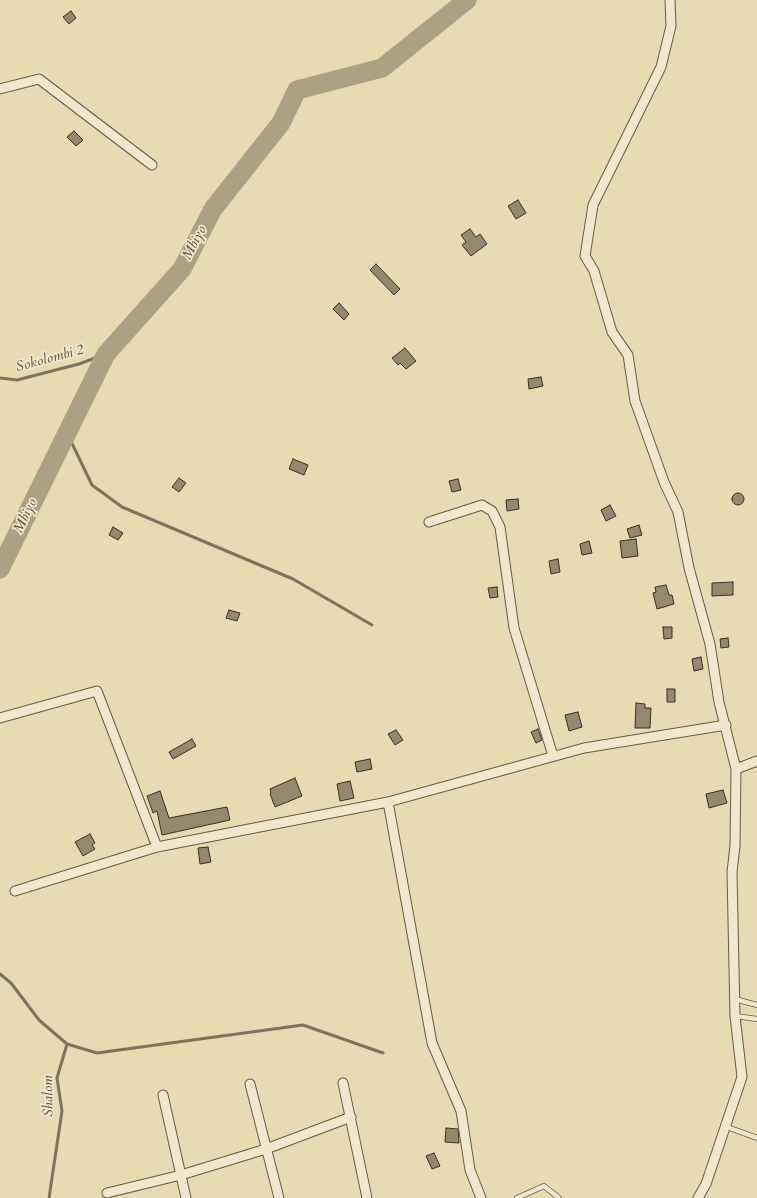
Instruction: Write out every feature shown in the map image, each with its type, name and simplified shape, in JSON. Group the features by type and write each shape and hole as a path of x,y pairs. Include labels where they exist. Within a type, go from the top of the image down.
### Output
{"street":[{"path":"670,0 671,26 661,67 593,204 585,256 594,271 612,332 628,355 635,401 664,482 678,512 690,568 710,644 719,702 736,769 735,846 732,872 735,1016 742,1077 727,1127 706,1184 698,1198"},
{"path":"0,89 39,79 152,165"},
{"path":"429,522 482,505 492,511 500,527 514,628 553,756"},
{"path":"0,718 97,691 157,847"},
{"path":"15,891 157,847 388,802 584,748 726,725"},
{"path":"736,769 757,762"},
{"path":"388,802 432,1043 461,1111 470,1170 481,1198"},
{"path":"344,1083 367,1198"},
{"path":"250,1084 278,1198"},
{"path":"162,1094 186,1198"},
{"path":"107,1193 181,1175 266,1149 351,1117"}],"lane":[{"path":"735,999 757,1005"},
{"path":"735,1016 757,1019"},
{"path":"727,1127 757,1138"},
{"path":"517,1198 544,1186 559,1198"}],"building":[{"path":"71,11 76,18 69,24 63,17"},
{"path":"74,131 83,140 76,146 67,137"},
{"path":"518,200 526,213 516,219 508,206"},
{"path":"470,229 476,237 480,234 487,244 471,256 462,245 466,242 461,235"},
{"path":"376,264 400,289 394,295 370,270"},
{"path":"339,303 349,314 344,320 333,309"},
{"path":"405,348 416,361 406,369 400,363 398,365 392,358"},
{"path":"541,377 543,386 529,389 528,379"},
{"path":"293,459 308,465 304,475 289,469"},
{"path":"179,478 186,483 179,492 172,487"},
{"path":"458,479 461,490 452,492 449,481"},
{"path":"736,493 740,493 744,499 740,505 736,505 732,501 732,497"},
{"path":"518,499 519,509 507,511 506,500"},
{"path":"610,505 616,516 606,521 601,510"},
{"path":"639,525 642,535 630,538 627,529"},
{"path":"113,527 123,533 118,540 109,535"},
{"path":"636,539 638,556 622,558 620,541"},
{"path":"589,541 592,553 582,555 580,544"},
{"path":"558,559 560,572 551,574 549,561"},
{"path":"733,582 733,595 712,596 712,583"},
{"path":"666,585 669,595 672,595 674,604 657,609 653,593 656,592 655,587"},
{"path":"497,587 498,597 490,598 488,588"},
{"path":"229,610 240,613 237,621 226,618"},
{"path":"663,627 672,627 672,638 664,639"},
{"path":"728,638 729,647 721,648 720,639"},
{"path":"701,657 703,669 694,671 692,659"},
{"path":"667,689 675,689 675,702 667,702"},
{"path":"636,703 645,704 645,708 651,708 650,728 635,728"},
{"path":"578,712 582,727 569,731 565,715"},
{"path":"538,729 542,740 536,743 531,732"},
{"path":"396,730 403,740 395,745 388,734"},
{"path":"192,739 196,746 173,759 169,752"},
{"path":"370,759 372,769 357,772 355,762"},
{"path":"295,778 302,796 275,807 270,794 270,789"},
{"path":"350,781 354,798 340,801 337,784"},
{"path":"723,790 727,803 709,808 706,794"},
{"path":"160,791 169,818 227,807 230,820 162,835 157,811 153,813 147,796"},
{"path":"90,834 95,843 92,845 95,849 83,856 75,842"},
{"path":"208,847 211,862 200,864 198,848"},
{"path":"446,1128 458,1129 459,1143 445,1142"},
{"path":"434,1153 440,1166 432,1169 426,1156"}],"waterway":[{"name":"Mbiyo","path":"0,569 106,354 182,269 213,209 281,123 297,90 382,68 467,0"},
{"name":"Sokolombi 2","path":"0,378 17,380 79,364 106,354"},
{"path":"67,433 92,485 122,507 293,579 372,625"},
{"path":"0,974 11,983 39,1020 67,1044 97,1053 303,1025 383,1053"},
{"name":"Shalom","path":"49,1198 62,1111 57,1078 67,1044"}]}
